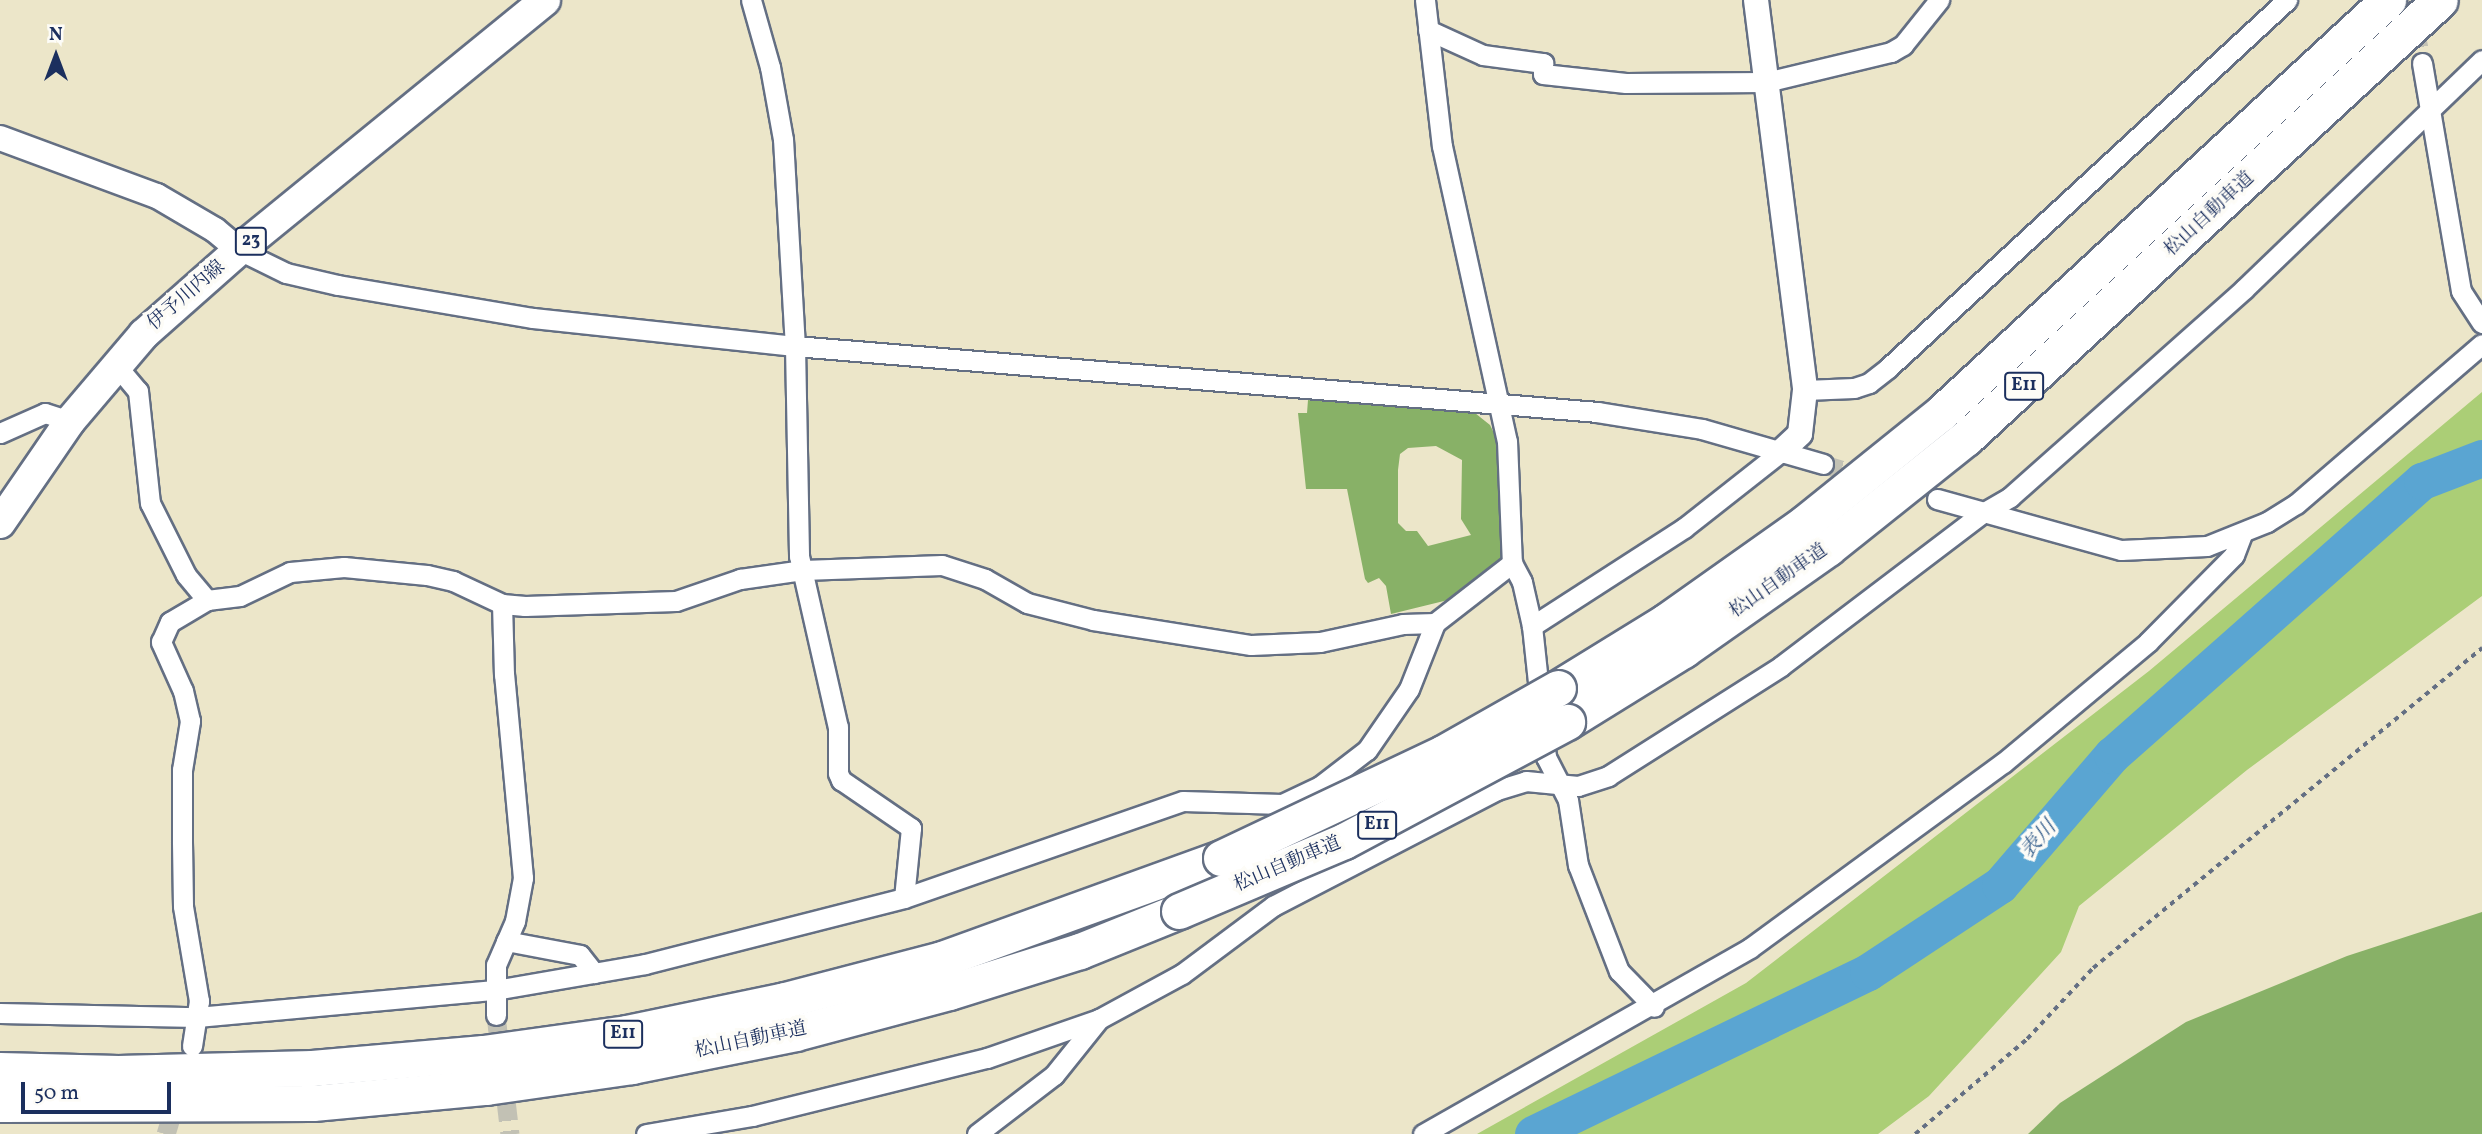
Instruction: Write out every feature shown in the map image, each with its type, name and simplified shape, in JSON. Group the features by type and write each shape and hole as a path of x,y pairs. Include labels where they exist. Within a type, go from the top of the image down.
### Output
{"highway":[{"name":"松山自動車道","path":"0,1070 118,1073 312,1068 483,1053 627,1033 785,1000 942,959 1221,858 1432,759 1558,688 1665,622 1806,522 1941,413 2388,0"},
{"name":"松山自動車道","path":"0,1104 313,1103 486,1087 632,1066 795,1033 949,992 1080,951 1344,841 1567,722 1683,650 1828,548 1966,438 2440,0"}],"main road":[{"name":"伊予川内線","path":"0,523 70,421 116,365 239,250 545,0"}],"street":[{"path":"751,0 783,139 795,346 803,570 838,727 838,772 842,780 911,828 904,898"},
{"path":"1425,0 1442,146 1507,441 1512,563 1522,582 1532,626 1546,757 1555,781 1567,800 1577,859 1619,971 1654,1007"},
{"path":"1532,626 1684,528 1800,434 1805,390 1756,0"},
{"path":"1428,30 1483,55 1543,63 1543,74 1626,83 1766,82 1891,52 1903,45 1939,0"},
{"path":"1805,390 1854,388 1869,383 1888,368 2287,0"},
{"path":"646,1134 752,1116 987,1058 1099,1019 1182,974 1273,906 1497,790 1525,780 1555,781 1578,786 1608,776 1781,666 1981,514 2010,497 2244,289 2482,60"},
{"path":"2422,63 2460,291 2482,323"},
{"path":"0,138 157,196 215,230 239,250 286,273 338,285 533,318 795,346 1370,395 1499,401 1655,420 1782,451 1823,464"},
{"path":"1937,499 1981,514 2121,550 2178,551 2242,534 2296,505 2482,344"},
{"path":"116,365 131,377 138,391 150,503 186,575 207,600"},
{"path":"0,433 45,412 70,421"},
{"path":"1423,1134 1654,1007 1750,948 2003,763 2148,642 2234,555 2242,534"},
{"path":"0,1013 197,1017 495,990 594,973 760,937 904,898 1183,801 1282,804 1320,786 1367,750 1409,689 1434,623 1512,563"},
{"path":"192,1046 197,1017 198,981 183,906 182,770 190,720 183,691 161,642 170,622 207,600 240,596 290,572 344,567 386,568 453,581 502,604 676,601 740,579 803,570 942,565 964,570 1040,607 1093,620 1251,645 1320,642 1403,624 1434,623"},
{"path":"496,1015 496,965 520,903 523,851 504,675 502,604"},
{"path":"1273,906 1282,804"},
{"path":"506,941 580,955 594,973"},
{"path":"977,1134 1054,1075 1099,1019"}],"path":[{"path":"1915,1134 2027,1039 2093,968 2482,648"}],"green space":[{"path":"2482,392 2482,596 2247,770 2079,906 2061,952 1929,1096 1878,1134 1477,1134 1746,983 2149,671"},
{"path":"1308,400 1475,413 1490,425 1497,439 1503,561 1448,600 1391,614 1386,586 1379,578 1368,583 1365,579 1347,489 1306,489 1298,413 1307,413","holes":["1436,446 1462,460 1461,519 1471,535 1428,546 1417,531 1406,531 1398,523 1400,454 1408,448"]},
{"path":"2482,912 2482,1134 2028,1134 2060,1103 2186,1022 2347,956"}],"waterway":[{"name":"表川","path":"1533,1134 1868,972 2000,885 2112,755 2422,481 2482,458"}],"tunnel":[{"path":"2409,0 2422,63"},
{"path":"1823,464 1866,477"},
{"path":"496,1015 510,1134"},
{"path":"166,1134 177,1097"}]}
